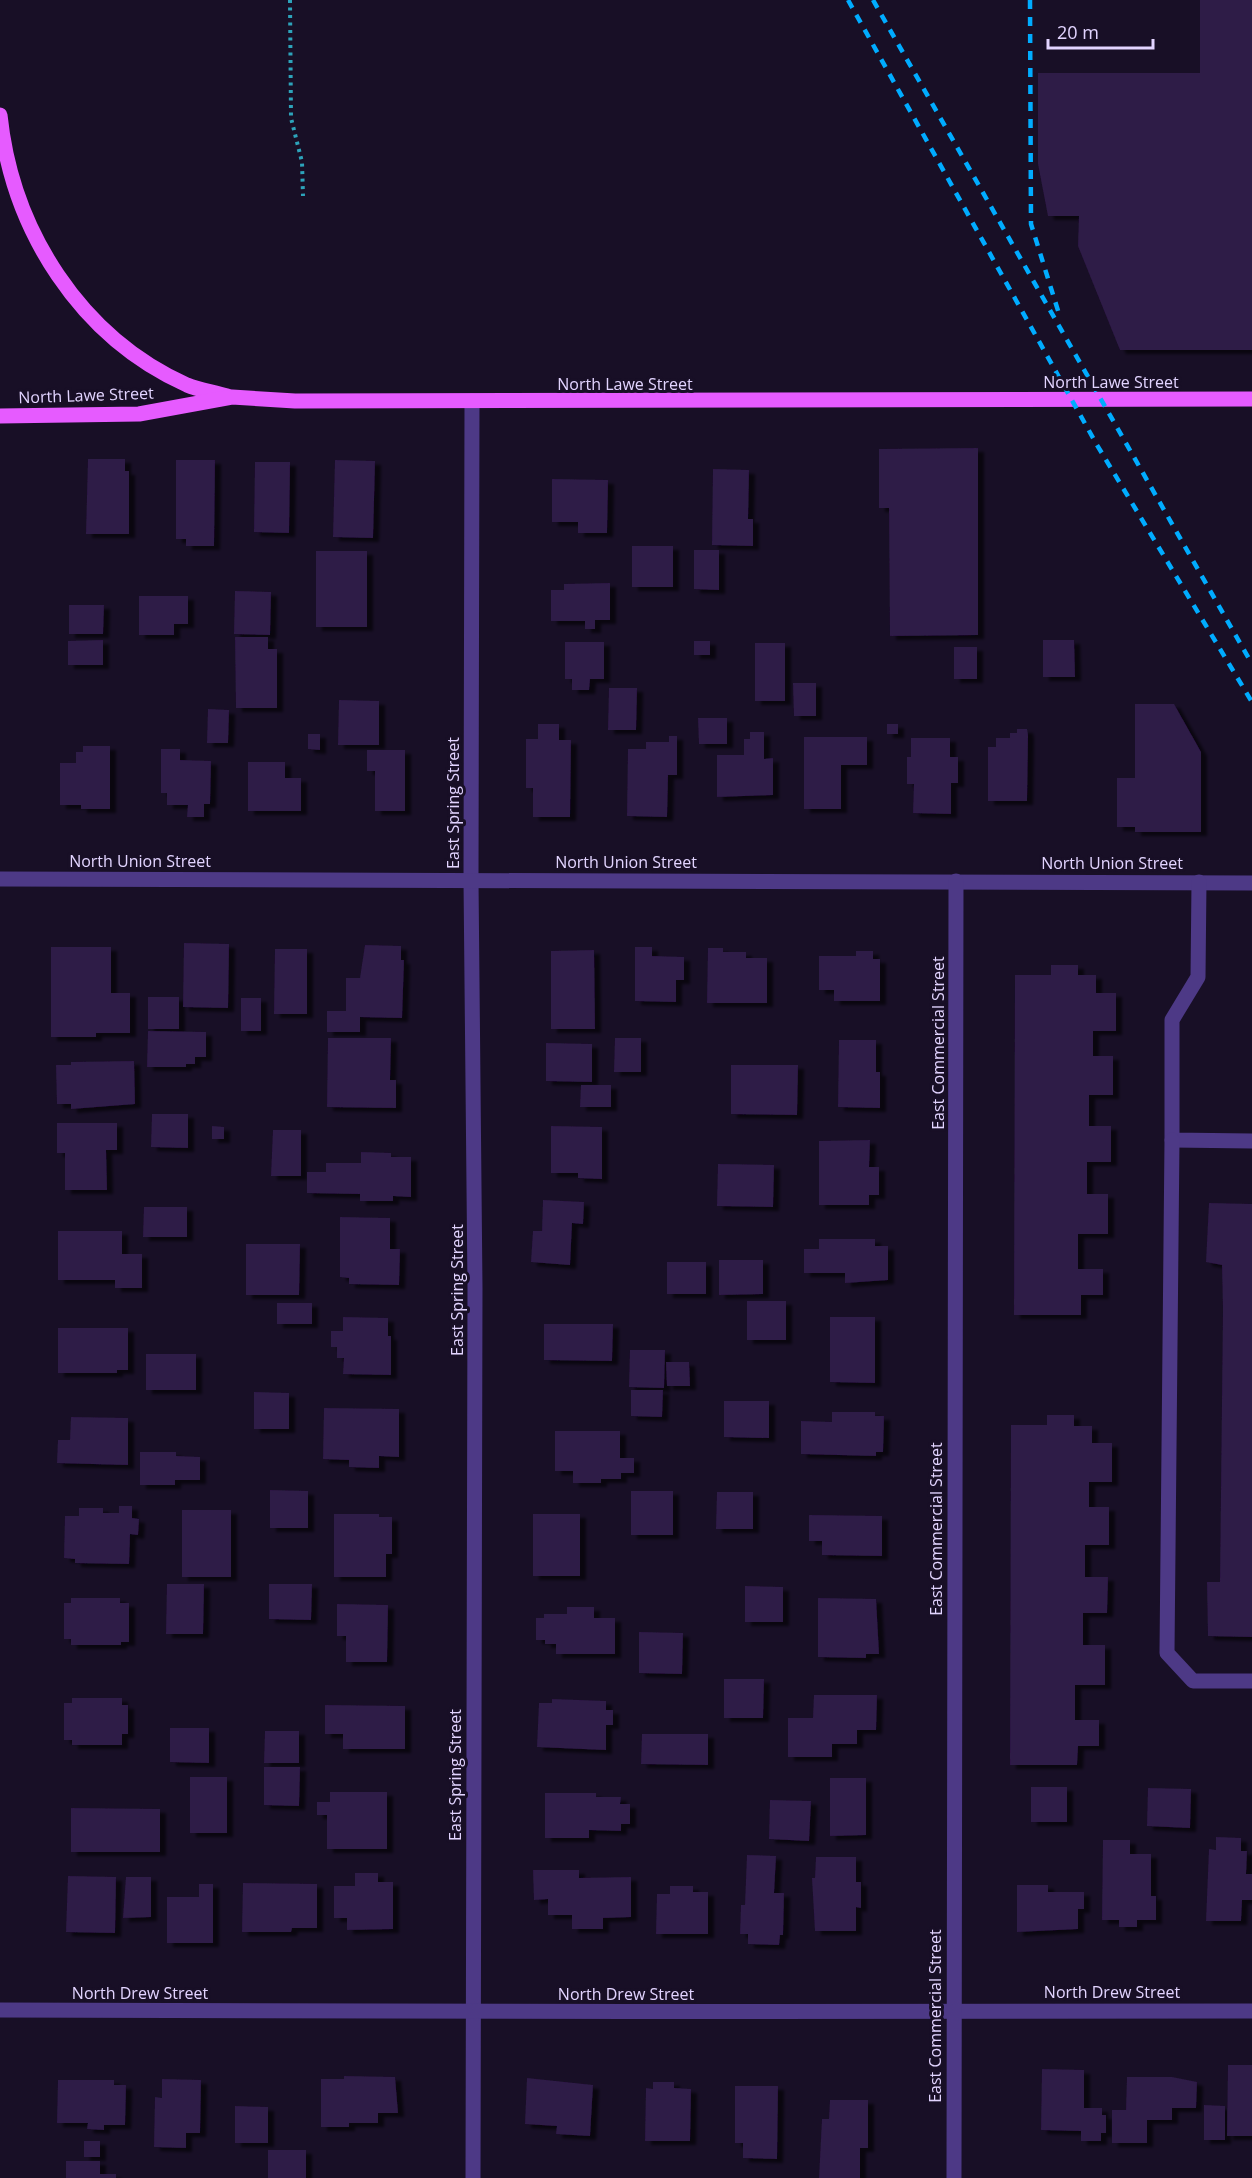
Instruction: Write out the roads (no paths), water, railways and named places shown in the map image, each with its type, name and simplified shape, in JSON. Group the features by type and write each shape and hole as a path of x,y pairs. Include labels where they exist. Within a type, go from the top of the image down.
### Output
{"main road":[{"path":"0,116 11,179 24,216 56,274 87,314 133,353 161,371 189,386 232,397"},
{"name":"North Lawe Street","path":"0,416 139,414 232,397 295,401 1252,399"}],"street":[{"name":"East Spring Street","path":"472,401 471,880 475,1288 472,2178"},
{"name":"North Union Street","path":"0,879 1252,883"},
{"name":"East Commercial Street","path":"954,2178 956,881"},
{"path":"1200,882 1198,977 1172,1020 1167,1653 1193,1681 1252,1681"},
{"path":"1172,1140 1252,1141"},
{"name":"North Drew Street","path":"0,2010 472,2014 953,2010 1252,2011"}],"railway":[{"path":"848,0 1097,445 1252,702"},
{"path":"873,0 1252,664"},
{"path":"1030,0 1031,224 1060,317"}]}
